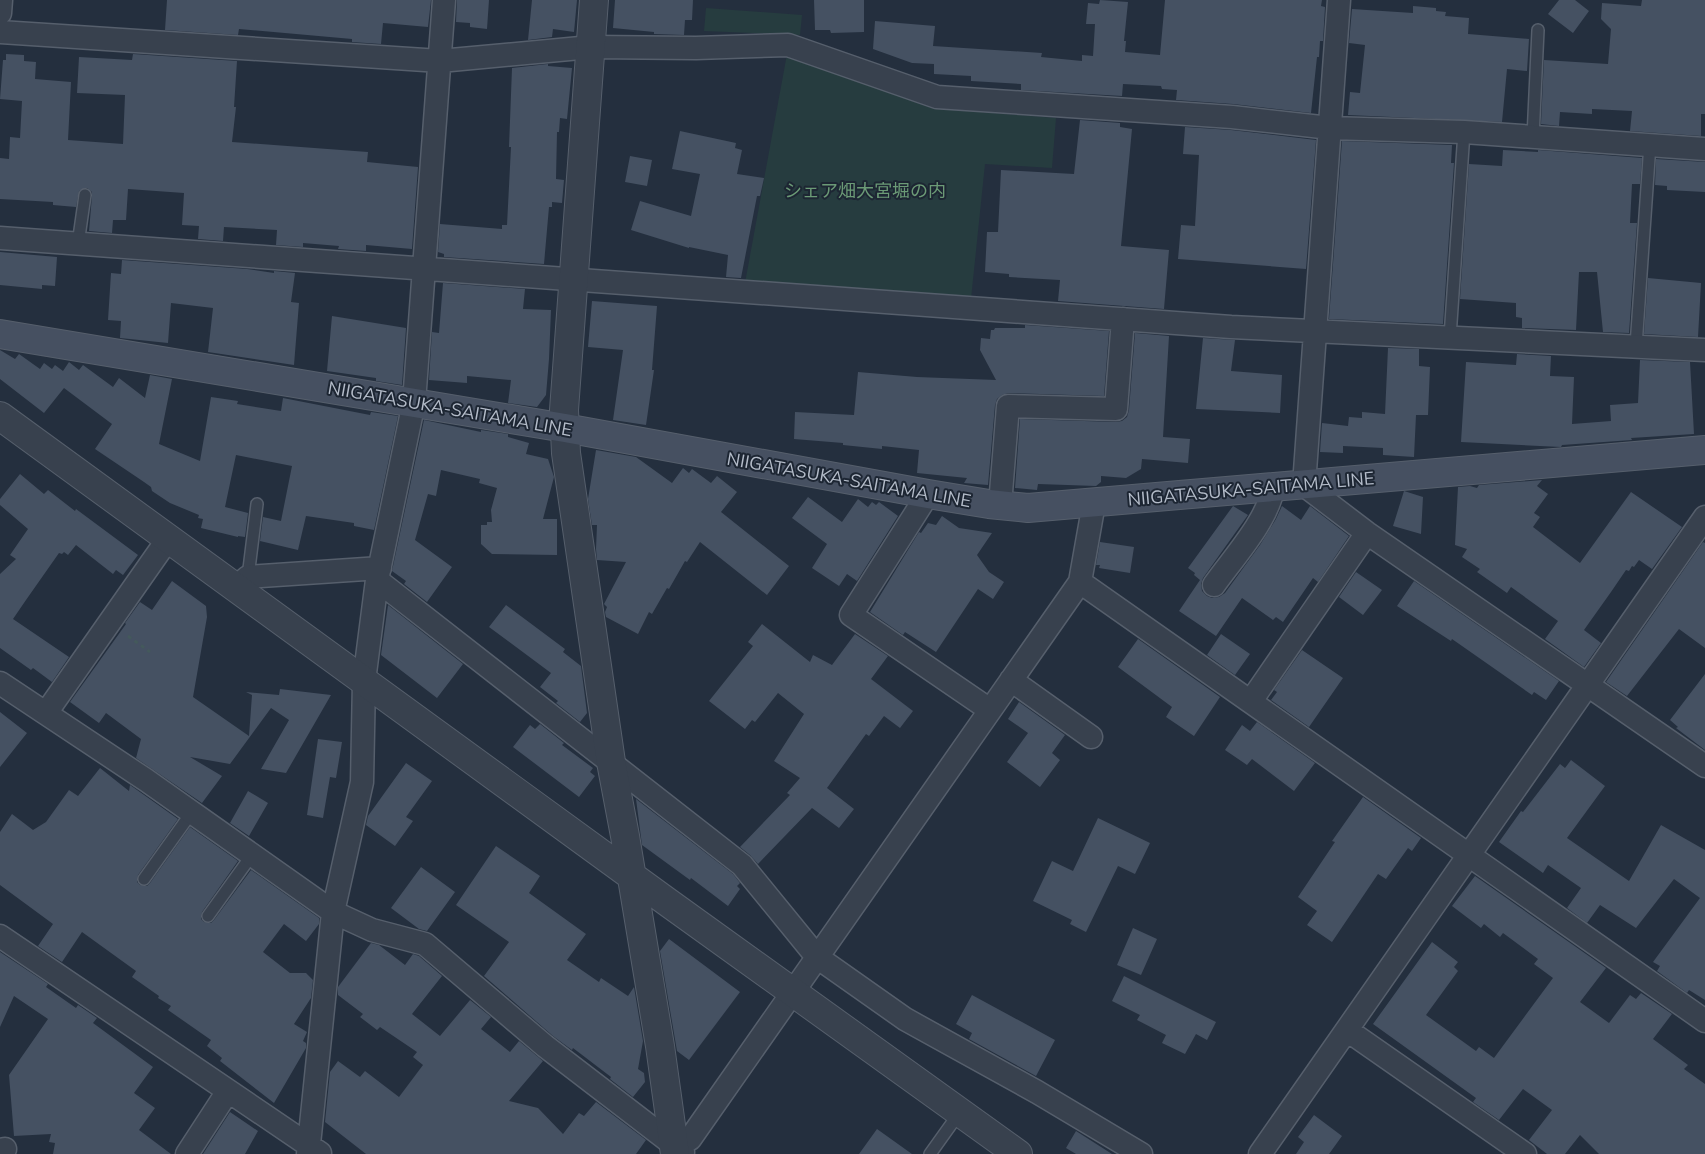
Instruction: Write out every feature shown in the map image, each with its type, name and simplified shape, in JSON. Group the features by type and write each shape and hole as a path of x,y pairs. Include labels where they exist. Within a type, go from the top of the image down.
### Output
{"main road":[{"name":"NIIGATASUKA-SAITAMA LINE","path":"0,334 566,428 928,494 1028,508 1705,450"}],"street":[{"path":"0,13 1,0"},
{"path":"313,1151 333,912 362,782 364,681 379,574 414,402 444,0"},
{"path":"594,0 564,410 566,453 611,762 678,1151"},
{"path":"1339,0 1304,485 1367,533 1705,766"},
{"path":"0,32 440,61 591,47 696,48 788,45 937,97 1232,117 1330,128 1464,132 1705,149"},
{"path":"0,238 1231,327 1705,350"},
{"path":"1000,505 1008,406 1116,409 1123,319"},
{"path":"0,416 168,539 242,583 364,681 1018,1154"},
{"path":"1214,585 1262,519 1271,500 1273,488"},
{"path":"928,494 851,615 990,710"},
{"path":"678,1151 690,1139 794,992 816,957 1080,582 1094,503"},
{"path":"1260,1154 1705,517"},
{"path":"1250,701 1367,533"},
{"path":"46,713 168,539"},
{"path":"242,583 379,574 611,762 742,865 816,957 905,1019 1036,1092 1141,1154"},
{"path":"1080,582 1467,856 1705,1021"},
{"path":"1011,680 1091,737"},
{"path":"0,682 192,812 333,912 372,930 425,944 545,1046 678,1151"},
{"path":"0,936 313,1151"},
{"path":"1347,1030 1525,1154"},
{"path":"187,1154 228,1091"}],"lane":[{"path":"1533,137 1538,30"},
{"path":"1450,337 1464,132"},
{"path":"1636,346 1650,144"},
{"path":"78,244 85,195"},
{"path":"242,583 257,504"},
{"path":"144,879 192,812"},
{"path":"208,916 252,855"},
{"path":"930,1154 960,1112"}],"green space":[{"path":"706,8 802,15 800,35 704,31"},
{"name":"シェア畑大宮堀の内","path":"787,54 931,108 1056,118 1052,168 985,164 971,299 745,283"}],"building":[{"path":"167,0 431,0 428,27 383,23 381,44 352,42 352,39 239,29 238,35 165,30"},
{"path":"457,0 489,0 487,29 470,27 470,23 456,22"},
{"path":"532,0 577,0 574,32 553,29 552,37 528,40"},
{"path":"615,0 693,0 692,20 685,20 684,35 654,34 654,32 613,28"},
{"path":"814,0 864,0 864,32 831,33 830,30 815,30"},
{"path":"1100,0 1128,2 1124,41 1126,41 1125,52 1160,55 1165,0 1322,0 1321,6 1325,7 1323,41 1320,41 1319,57 1317,57 1311,113 1176,100 1177,90 1162,89 1161,86 1123,84 1122,96 1021,90 1021,84 971,81 971,76 934,74 934,64 912,63 873,49 875,21 935,26 933,46 1042,53 1041,57 1082,61 1082,55 1093,56 1095,24 1086,24 1088,3 1099,4"},
{"path":"1559,0 1575,0 1589,11 1573,33 1548,14"},
{"path":"1642,0 1705,0 1705,114 1701,114 1701,136 1630,131 1632,111 1592,109 1592,114 1560,112 1559,126 1541,124 1544,60 1608,64 1611,29 1601,19 1602,3 1641,6"},
{"path":"1413,6 1436,8 1436,11 1446,12 1445,16 1469,18 1468,34 1529,39 1527,71 1507,69 1502,122 1348,115 1350,92 1360,93 1365,45 1349,43 1352,9 1413,13"},
{"path":"6,54 24,55 24,61 36,62 35,79 71,82 68,140 123,144 125,95 77,93 79,57 132,60 133,54 237,61 234,107 236,107 232,142 368,152 367,162 418,167 412,249 366,245 366,251 338,249 339,246 303,243 303,247 276,245 277,230 224,227 223,241 198,239 199,226 182,225 184,193 128,189 126,220 113,220 112,233 89,231 92,192 87,188 79,191 76,207 53,205 53,202 0,199 0,158 9,159 10,137 20,138 22,101 0,99 3,60 6,60"},
{"path":"548,64 548,66 572,68 567,119 560,118 559,132 557,132 556,179 564,180 562,203 552,202 552,207 549,207 544,264 444,257 444,254 438,252 440,224 502,229 502,225 507,225 511,147 509,147 512,68"},
{"path":"1080,120 1120,123 1120,127 1132,129 1121,246 1169,250 1164,309 1058,301 1060,280 1009,277 1009,274 985,272 987,232 998,232 1001,170 1074,174"},
{"path":"1185,127 1231,130 1316,140 1306,269 1178,259 1181,225 1195,226 1199,155 1183,154"},
{"path":"680,131 736,143 735,148 742,150 737,174 764,178 760,196 757,196 741,278 726,277 728,255 689,248 631,230 640,201 691,216 700,174 672,169"},
{"path":"1342,141 1452,145 1451,163 1454,163 1443,324 1329,319"},
{"path":"1503,150 1538,152 1538,150 1642,158 1640,184 1632,184 1630,223 1637,223 1629,333 1603,332 1597,272 1579,272 1576,330 1522,328 1522,318 1516,317 1516,303 1460,299 1469,164 1502,166"},
{"path":"630,156 652,160 647,186 625,182"},
{"path":"1656,159 1705,162 1705,192 1667,190 1667,186 1655,185"},
{"path":"0,252 57,257 55,286 42,285 42,289 0,285"},
{"path":"122,260 247,269 274,273 274,271 295,273 291,302 299,303 294,365 208,352 213,308 171,303 168,343 120,338 121,321 108,320 111,273 121,274"},
{"path":"1648,278 1701,283 1698,337 1644,334"},
{"path":"443,283 525,289 523,309 551,310 546,395 537,407 508,403 511,380 467,376 467,383 429,380 432,332 439,333"},
{"path":"592,301 657,306 652,370 654,370 646,425 613,420 623,350 588,347"},
{"path":"332,316 406,328 402,385 376,381 376,378 327,371"},
{"path":"1025,325 1109,331 1104,396 1008,393 1002,395 997,399 995,405 988,485 964,483 967,478 917,473 919,450 882,446 882,449 843,445 843,443 794,439 795,412 854,415 858,372 917,377 996,380 980,350 981,338 990,339 991,330 995,328 1025,328"},
{"path":"1135,333 1169,336 1163,437 1190,439 1188,463 1142,459 1141,469 1126,478 1101,476 1101,482 1096,486 1038,484 1037,490 1015,488 1020,419 1116,422 1122,421 1127,417"},
{"path":"1203,338 1235,340 1231,371 1282,375 1280,413 1196,409"},
{"path":"1388,348 1419,349 1419,366 1430,367 1428,415 1416,415 1414,457 1383,455 1383,448 1343,446 1343,453 1320,452 1322,423 1348,426 1349,417 1362,418 1362,412 1385,414"},
{"path":"0,350 15,359 19,354 40,369 44,363 52,369 55,365 63,371 69,362 79,370 83,365 113,387 119,378 145,398 150,375 172,379 159,444 200,461 211,397 238,401 237,404 281,411 283,398 370,415 371,412 398,416 374,530 354,526 354,523 306,516 298,550 260,541 263,517 281,521 292,466 236,455 225,507 248,513 245,537 201,528 203,519 198,518 199,515 170,503 152,491 151,487 95,449 112,424 64,388 44,413 0,379"},
{"path":"1517,354 1551,356 1550,376 1574,377 1572,424 1611,421 1610,405 1638,403 1640,360 1690,362 1694,434 1631,438 1632,440 1562,445 1561,447 1461,442 1466,362 1516,365"},
{"path":"424,420 481,432 481,430 508,434 508,437 529,443 526,454 548,459 554,477 543,519 557,519 557,555 492,554 481,544 481,525 487,525 487,522 492,522 491,510 497,488 479,483 480,479 441,470 436,496 428,494 415,540 452,567 427,602 404,584 406,581 392,571"},
{"path":"596,450 636,457 672,483 683,468 689,473 692,469 711,483 717,476 737,492 721,512 789,566 767,595 700,542 687,562 685,561 669,589 667,588 652,614 649,612 638,634 606,617 607,607 604,604 626,562 597,560 597,525 592,525 588,499"},
{"path":"20,474 44,494 48,490 138,555 123,575 116,570 113,574 76,545 68,555 64,552 62,554 59,553 13,619 69,657 52,682 0,648 0,574 16,559 10,555 28,529 0,505 0,499"},
{"path":"1542,480 1537,486 1548,494 1534,513 1540,517 1533,527 1580,563 1631,492 1682,527 1652,569 1639,560 1629,571 1626,570 1584,630 1601,643 1584,667 1545,639 1558,621 1511,587 1507,593 1477,572 1480,569 1462,557 1467,549 1455,545 1458,487 1470,486 1477,488 1479,485"},
{"path":"1404,491 1423,497 1421,534 1393,526"},
{"path":"808,497 842,522 858,499 868,507 872,502 876,505 879,502 898,516 857,581 847,574 839,586 812,568 827,544 792,518"},
{"path":"1233,506 1248,515 1203,578 1201,584 1202,591 1212,598 1219,597 1225,593 1260,545 1282,506 1301,520 1310,506 1349,536 1318,582 1313,578 1283,622 1276,617 1273,620 1242,598 1216,636 1179,611 1200,580 1188,568"},
{"path":"942,516 959,528 992,533 977,555 989,572 1004,582 993,599 978,589 936,652 905,632 903,635 870,612 919,532 921,533 928,523 936,525"},
{"path":"1100,542 1134,547 1130,573 1099,568 1100,565 1096,565"},
{"path":"1703,542 1705,543 1705,648 1679,629 1627,696 1606,682"},
{"path":"1356,572 1382,590 1363,615 1339,597"},
{"path":"172,581 206,606 207,617 193,697 249,736 252,695 246,692 279,695 280,689 331,695 286,773 261,769 289,720 271,708 230,764 190,757 222,776 202,803 136,758 141,739 106,713 99,723 70,702 140,602 152,610"},
{"path":"1414,581 1559,681 1546,700 1534,692 1532,695 1452,639 1451,641 1397,606"},
{"path":"388,605 463,664 437,698 381,655"},
{"path":"506,605 565,649 563,652 581,666 587,713 580,722 556,703 558,701 540,687 551,673 489,627"},
{"path":"762,624 810,662 813,655 832,665 855,634 888,656 871,679 913,711 900,728 884,716 869,736 866,734 827,788 854,809 839,828 812,808 758,864 740,847 790,795 787,793 800,778 774,761 804,714 778,693 755,722 752,720 745,729 709,701 753,646 748,642"},
{"path":"1221,634 1250,654 1235,675 1207,655"},
{"path":"1138,639 1220,697 1194,736 1166,717 1172,707 1118,667"},
{"path":"1302,650 1343,678 1309,727 1271,700 1277,692 1274,690"},
{"path":"1705,674 1705,750 1676,728 1678,727 1670,720"},
{"path":"1019,702 1065,735 1052,753 1060,760 1040,787 1007,762 1028,733 1008,719"},
{"path":"0,712 27,733 0,767"},
{"path":"1257,722 1315,763 1294,791 1252,759 1247,765 1225,750 1242,725 1250,731"},
{"path":"540,724 564,743 562,745 593,768 590,772 595,776 579,797 513,747 530,725 535,729"},
{"path":"318,739 342,742 336,778 330,777 323,818 307,815"},
{"path":"1571,760 1605,786 1567,838 1629,881 1661,825 1705,850 1705,1000 1689,990 1687,993 1657,971 1660,966 1653,962 1700,898 1674,879 1636,928 1600,905 1587,923 1567,908 1581,888 1548,865 1543,873 1499,842 1521,811 1523,812 1560,764 1565,768"},
{"path":"406,763 432,781 406,817 413,821 395,846 366,825 368,816"},
{"path":"100,768 129,791 130,785 178,819 138,875 137,882 140,885 147,886 150,883 190,827 238,861 202,912 201,919 204,922 211,923 214,920 251,870 319,918 319,924 306,941 284,924 263,952 290,973 306,973 313,980 311,998 294,1024 307,1032 303,1041 306,1043 306,1048 274,1103 220,1061 222,1058 207,1046 211,1040 168,1010 171,1006 132,977 136,971 82,932 62,962 38,946 53,924 0,885 0,832 12,814 33,830 46,822 69,790 78,796"},
{"path":"248,791 268,803 249,836 230,823"},
{"path":"1363,797 1421,838 1412,851 1408,848 1386,879 1378,874 1332,942 1307,925 1317,911 1298,897 1335,842 1332,841"},
{"path":"636,799 733,874 740,883 737,886 740,889 728,906 642,845"},
{"path":"1098,818 1150,843 1135,874 1118,866 1086,932 1070,924 1072,920 1033,901 1052,861 1073,871"},
{"path":"496,846 540,876 529,893 586,934 567,960 599,982 601,978 628,996 634,987 643,1041 638,1069 644,1073 645,1082 633,1097 610,1079 611,1077 573,1048 572,1050 553,1036 484,976 509,942 456,905"},
{"path":"421,867 455,892 427,931 419,929 391,908"},
{"path":"1475,876 1606,968 1580,1002 1609,1023 1630,995 1636,999 1641,993 1672,1014 1653,1039 1688,1065 1684,1069 1705,1084 1705,1154 1599,1154 1580,1135 1565,1154 1547,1154 1529,1140 1552,1110 1523,1089 1499,1120 1473,1102 1476,1098 1373,1024 1432,942 1458,962 1454,967 1458,971 1426,1015 1476,1051 1479,1047 1494,1058 1553,978 1534,964 1538,959 1503,933 1500,937 1484,924 1481,928 1452,906"},
{"path":"1133,928 1157,939 1141,975 1117,965"},
{"path":"669,939 740,992 689,1060 677,1051 660,951"},
{"path":"371,943 379,945 405,965 413,954 419,956 442,976 412,1014 440,1036 470,1000 491,1017 481,1029 510,1052 519,1041 543,1061 509,1101 538,1108 563,1134 579,1113 584,1116 596,1102 646,1140 636,1154 366,1154 325,1122 330,1072 338,1061 360,1077 365,1071 399,1097 423,1065 413,1057 417,1052 380,1027 377,1030 360,1017 363,1014 338,995 338,987"},
{"path":"0,952 48,984 46,987 76,1008 78,1005 97,1018 93,1023 153,1067 134,1093 155,1108 139,1130 171,1154 53,1154 55,1143 49,1142 51,1134 14,1136 9,1075 48,1019 14,996 0,1027"},
{"path":"1124,976 1216,1022 1207,1040 1196,1034 1185,1054 1162,1043 1166,1035 1137,1020 1140,1015 1112,1001"},
{"path":"972,995 1055,1040 1036,1076 969,1039 972,1033 956,1024"},
{"path":"230,1112 258,1131 245,1154 203,1154"},
{"path":"1314,1115 1342,1136 1329,1154 1296,1154 1304,1142 1298,1137"},
{"path":"877,1129 912,1154 859,1154"},
{"path":"1076,1131 1112,1154 1076,1154 1066,1148"}]}
